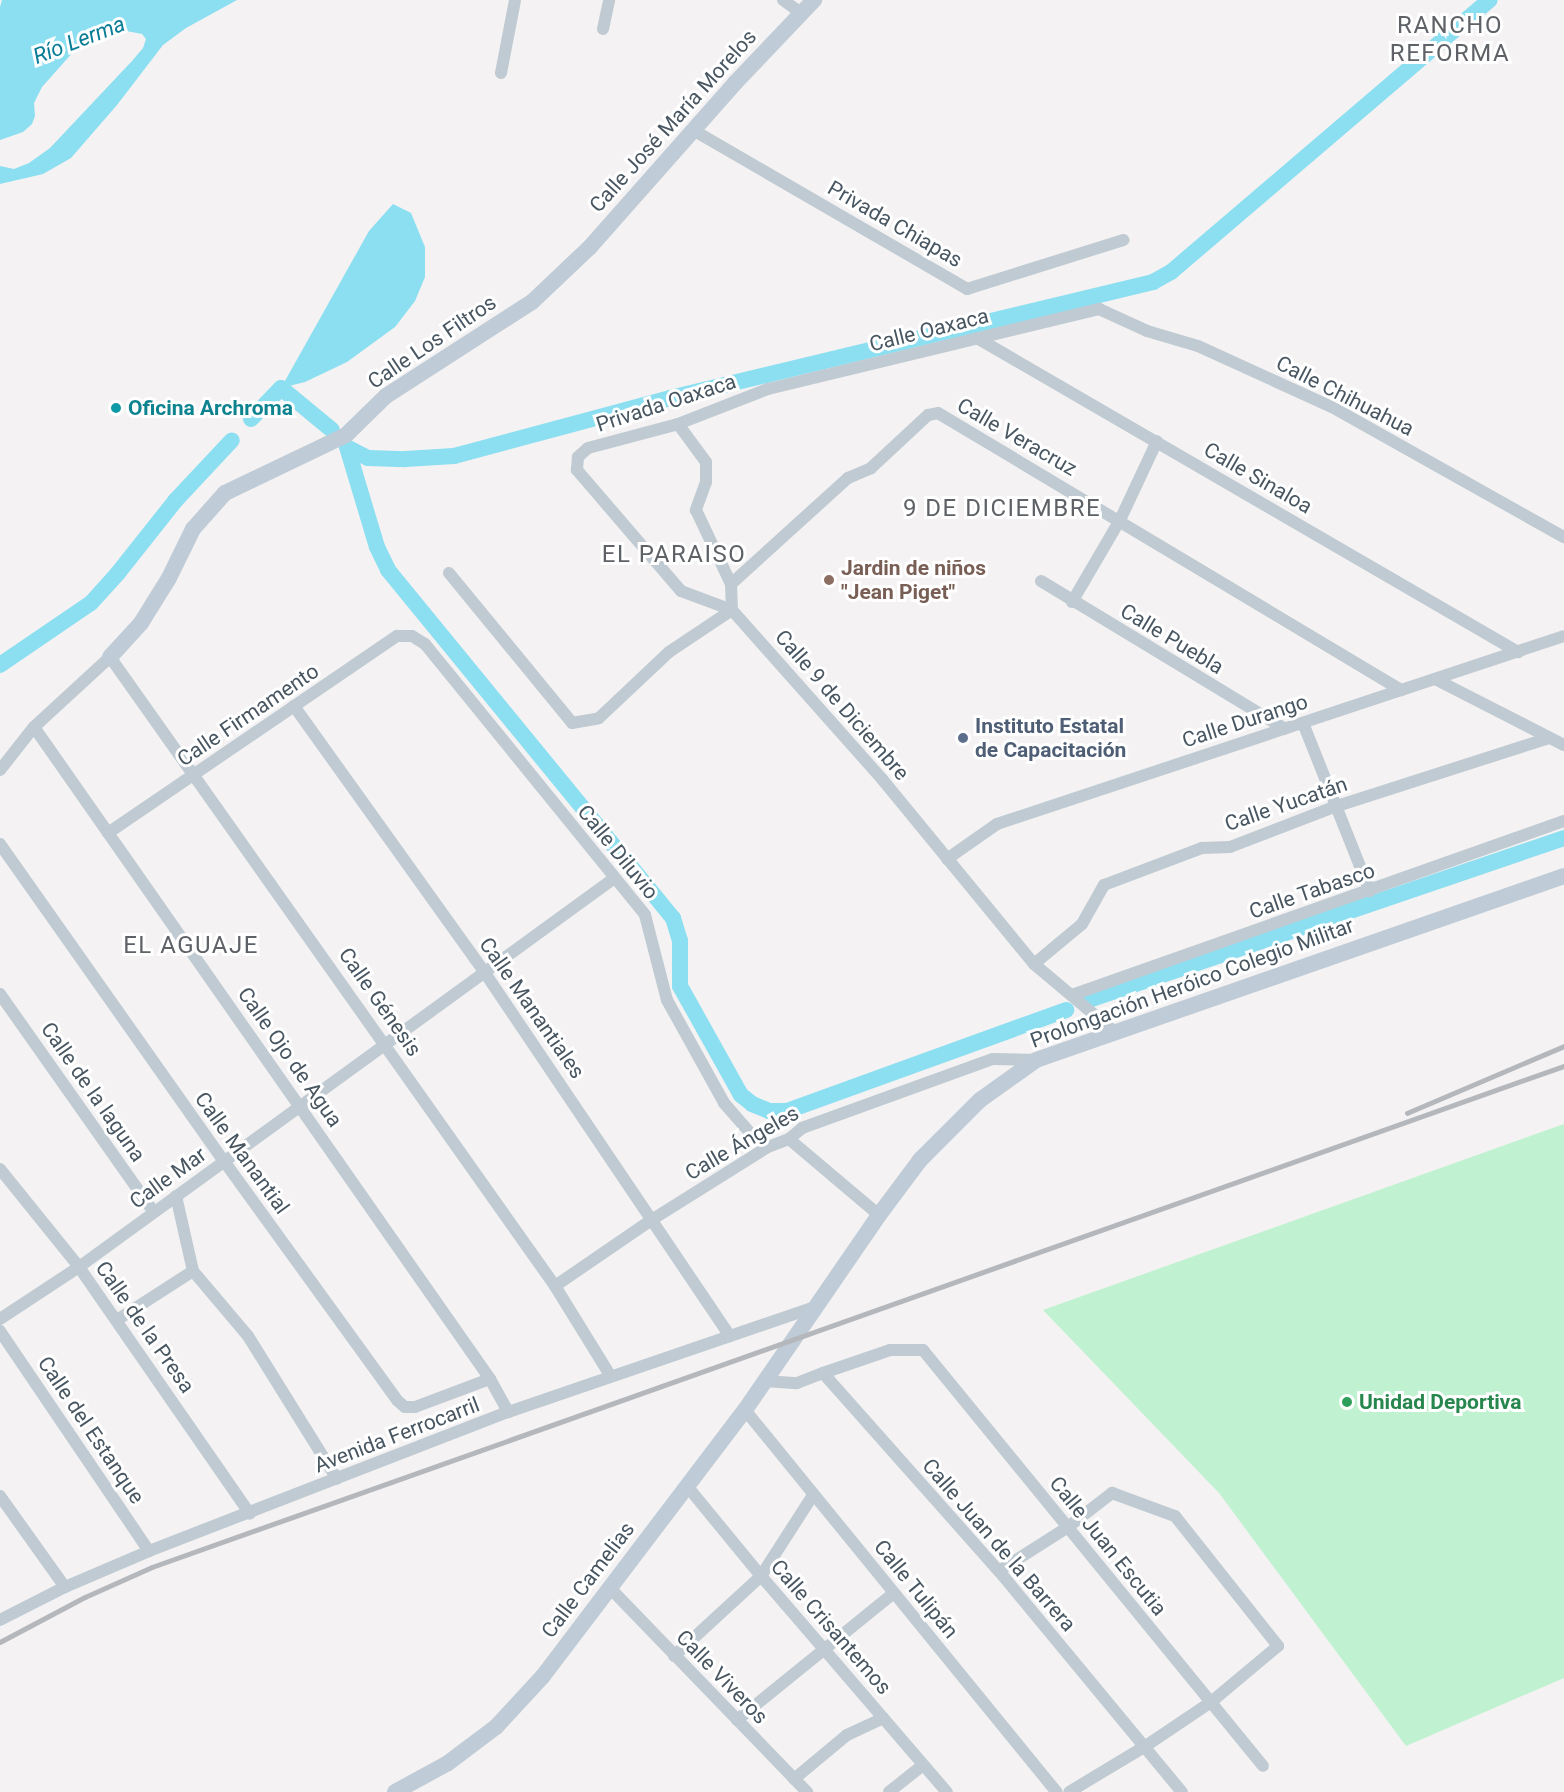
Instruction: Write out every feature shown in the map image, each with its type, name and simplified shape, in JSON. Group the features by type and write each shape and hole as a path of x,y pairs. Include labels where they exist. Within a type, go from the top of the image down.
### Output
{"street":[{"path":"501,73 515,0"},
{"path":"603,29 609,0"},
{"path":"783,0 801,14"},
{"name":"Calle José María Morelos","path":"591,247 693,130 814,0"},
{"name":"Privada Chiapas","path":"693,130 967,289 1123,240"},
{"name":"Calle Los Filtros","path":"0,770 34,727 110,657 141,623 169,578 193,529 225,493 346,435 386,396 532,302 591,247"},
{"name":"Calle Oaxaca","path":"768,389 1099,309"},
{"name":"Calle Chihuahua","path":"1099,309 1147,331 1198,346 1332,407 1564,537"},
{"name":"Calle Sinaloa","path":"977,338 1518,652"},
{"name":"Privada Oaxaca","path":"578,457 588,448 678,424 768,389"},
{"name":"Calle Veracruz","path":"731,584 848,478 870,468 928,415 938,413 1401,690"},
{"path":"449,573 572,723 599,718 669,652 732,610 731,584 696,510 706,482 706,462 678,424"},
{"path":"1072,602 1120,520 1157,441"},
{"name":"Calle 9 de Diciembre","path":"578,457 577,470 681,591 732,610 882,779 1034,964 1072,995"},
{"name":"Calle Puebla","path":"1041,581 1072,602 1285,729"},
{"name":"Calle Firmamento","path":"108,833 396,636 412,636"},
{"name":"Calle Diluvio","path":"412,636 425,644 613,879 645,915 667,1000 724,1103 751,1134 768,1148"},
{"name":"Calle Durango","path":"947,859 997,824 1563,637"},
{"name":"Calle Génesis","path":"110,657 386,1044 555,1286 610,1375"},
{"path":"1435,679 1564,745"},
{"name":"Calle Manantiales","path":"294,706 485,973 653,1218 730,1336"},
{"path":"1303,723 1334,807 1370,891"},
{"name":"Calle Ojo de Agua","path":"34,727 490,1379 508,1412"},
{"name":"Calle Yucatán","path":"1034,964 1082,924 1104,885 1202,848 1230,847 1334,807 1549,738"},
{"name":"Calle Tabasco","path":"1072,995 1564,821"},
{"name":"Calle Manantial","path":"0,844 224,1161 405,1407 415,1407 490,1379"},
{"name":"Prolongación Heróico Colegio Militar","path":"781,1358 879,1215 921,1160 980,1100 1036,1060 1564,876"},
{"name":"Calle Mar","path":"0,1319 80,1267 613,879"},
{"name":"Calle de la laguna","path":"0,994 154,1212"},
{"path":"1072,995 1116,1033"},
{"name":"Calle Ángeles","path":"555,1286 653,1218 768,1148 789,1139 802,1128 993,1059 1036,1060"},
{"path":"789,1139 879,1215"},
{"name":"Calle de la Presa","path":"0,1169 80,1267 250,1514"},
{"path":"176,1196 193,1271 248,1336 337,1479"},
{"path":"117,1320 193,1271"},
{"name":"Avenida Ferrocarril","path":"0,1620 65,1587 149,1551 250,1514 508,1412 610,1375 817,1306"},
{"name":"Calle del Estanque","path":"0,1331 149,1551"},
{"name":"Calle Juan Escutia","path":"823,1373 890,1350 923,1350 1263,1766"},
{"name":"Calle Camelias","path":"395,1792 448,1764 496,1727 543,1676 745,1410 781,1358"},
{"path":"765,1381 796,1383 823,1373"},
{"name":"Calle Juan de la Barrera","path":"823,1373 999,1571 1182,1792"},
{"name":"Calle Tulipán","path":"745,1410 1057,1792"},
{"name":"Calle Crisantemos","path":"687,1486 761,1576 947,1792"},
{"path":"999,1571 1068,1527 1112,1493 1175,1516 1278,1646 1211,1702 1144,1747 1069,1792"},
{"path":"674,1656 761,1576 813,1495"},
{"path":"0,1496 65,1587"},
{"name":"Calle Viveros","path":"610,1588 807,1792"},
{"path":"737,1720 894,1593"},
{"path":"794,1779 848,1735 883,1718"},
{"path":"889,1792 923,1765"}],"green space":[{"name":"Unidad Deportiva","path":"1564,1124 1564,1678 1406,1746 1219,1493 1043,1310"}],"water":[{"name":"Río Lerma","path":"2,0 237,0 186,28 163,45 117,105 71,158 43,174 0,184 0,166 14,169 29,163 50,148 132,61 143,48 146,39 142,34 121,30 74,51 42,87 34,103 35,116 32,124 23,132 0,140 0,7"},
{"path":"393,204 411,213 425,247 425,277 415,301 395,327 347,362 305,382 281,388 369,231"}],"waterway":[{"path":"348,448 368,458 405,459 454,456 670,398 1153,282 1171,272 1490,0"},
{"path":"251,419 281,388 332,430"},
{"path":"0,665 91,603 175,501 232,440"},
{"path":"347,447 377,547 388,570 673,918 680,941 680,986 741,1095 752,1104 769,1111 787,1111 1066,1010"},
{"path":"1089,1000 1564,838"}],"railway":[{"path":"1407,1113 1564,1046"},
{"path":"0,1642 85,1597 152,1567 1564,1066"}],"place":[{"name":"Oficina Archroma","path":"116,408"},
{"name":"Jardin de niños \"Jean Piget\"","path":"829,580"},
{"name":"Instituto Estatal de Capacitación","path":"963,738"},
{"name":"Unidad Deportiva","path":"1347,1402"}],"district":[{"name":"RANCHO REFORMA","path":"1450,40"},
{"name":"9 DE DICIEMBRE","path":"1002,509"},
{"name":"EL PARAISO","path":"674,555"},
{"name":"EL AGUAJE","path":"191,946"}]}
